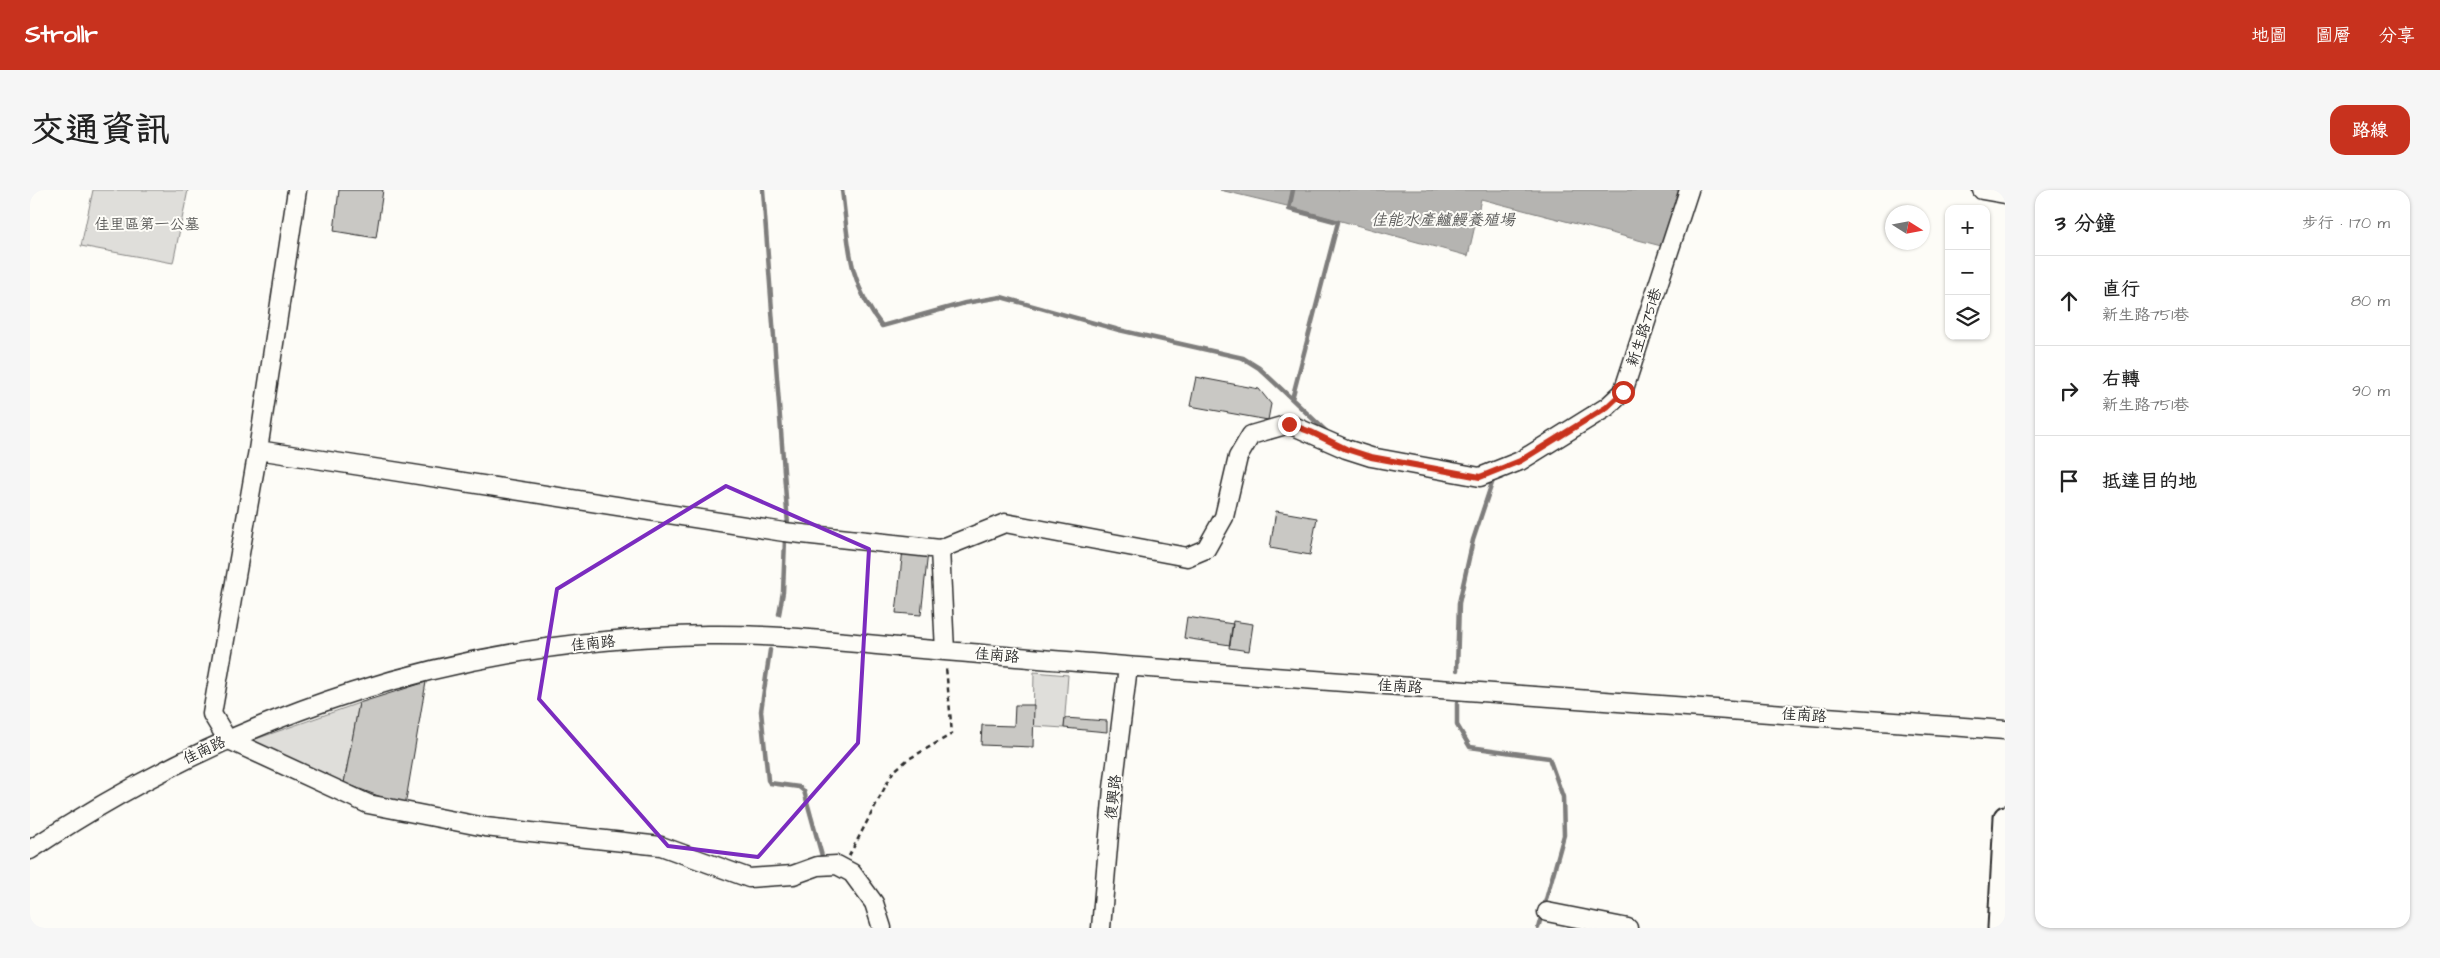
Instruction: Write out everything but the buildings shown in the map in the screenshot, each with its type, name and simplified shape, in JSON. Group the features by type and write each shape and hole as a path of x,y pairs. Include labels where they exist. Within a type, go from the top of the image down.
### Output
{"main road":[{"path":"1999,928 2005,817"}],"street":[{"path":"297,190 258,450 212,714 227,740 368,804 485,827 661,846 749,878 793,875 818,866 837,865 852,873 874,904 882,928"},
{"name":"新生路751巷","path":"940,549 1005,523 1187,557 1206,549 1224,517 1238,457 1250,434 1289,424 1311,432 1346,449 1371,457 1480,477 1520,461 1607,407 1623,392 1689,190"},
{"path":"1982,190 2005,194"},
{"path":"258,450 784,532 940,549 945,651"},
{"name":"佳南路","path":"30,850 77,818 198,752 312,705 378,683 494,655 572,644 718,636 783,637 1128,667 2005,730"},
{"name":"復興路","path":"1101,928 1113,788 1128,667"},
{"path":"1547,912 1628,928"}],"path":[{"path":"843,868 858,835 893,772 907,760 952,734 945,651"}],"highlighted area":[{"path":"726,486 869,549 858,743 758,857 668,846 539,699 557,589"}],"green space":[{"name":"佳里區第一公墓","path":"93,190 188,190 173,263 81,246"},
{"path":"1034,672 1068,675 1064,728 1033,726"},
{"path":"359,703 344,783 256,746 253,740"}],"water":[{"name":"佳能水産鱸鰻養殖場","path":"1220,190 1683,190 1665,247 1481,199 1468,256 1287,206"}],"waterway":[{"path":"763,190 788,525"},
{"path":"842,190 849,245 856,278 862,294 882,326 965,303 1001,297 1119,330 1243,358 1259,368 1329,434"},
{"path":"1292,399 1338,222 1289,209 1293,190"},
{"path":"1457,670 1459,603 1473,540 1493,480"},
{"path":"779,614 783,592 785,539"},
{"path":"770,650 761,711 768,780 770,783 799,787 804,791 822,856"},
{"path":"1457,703 1457,725 1470,747 1549,758 1563,797 1564,835 1538,928"}],"route":[{"path":"1289,424 1311,432 1346,449 1371,457 1480,477 1520,461 1607,407 1623,392"}]}
